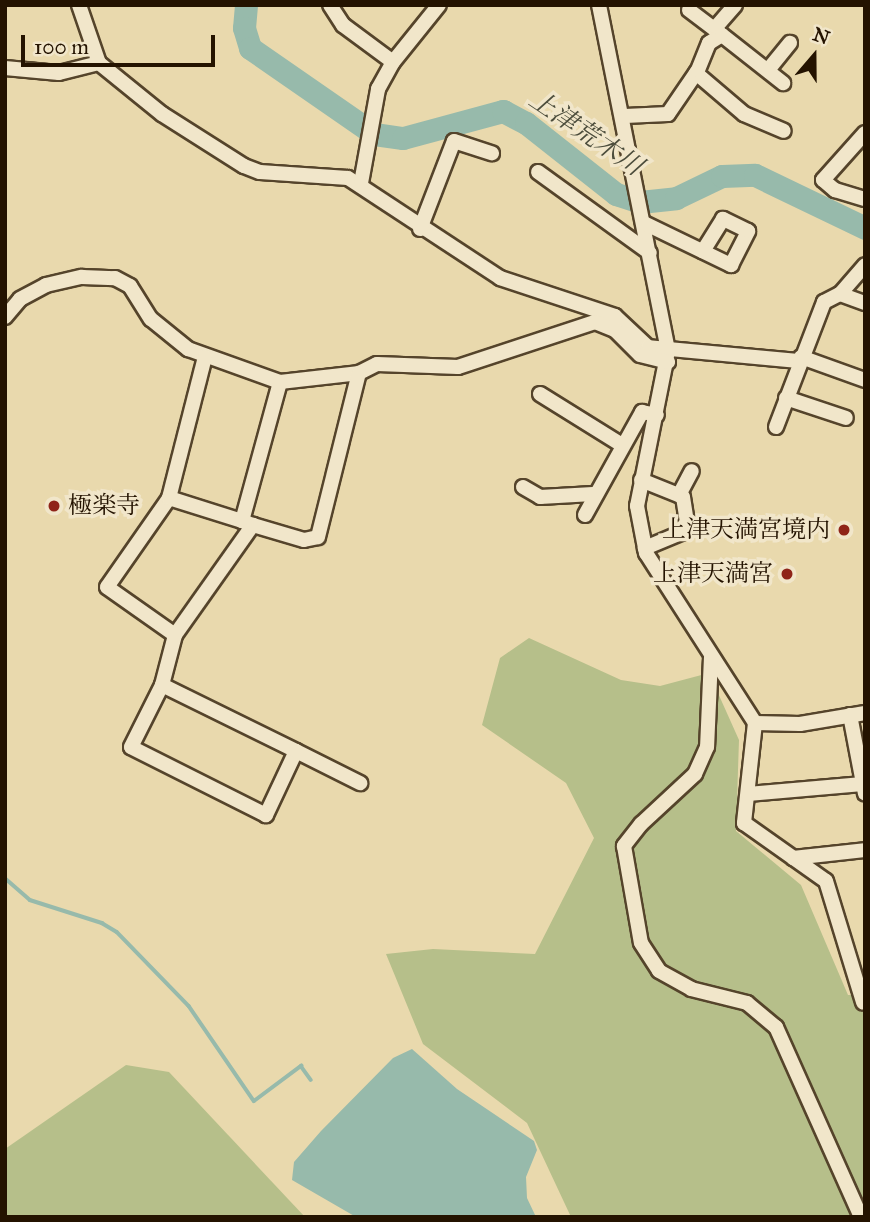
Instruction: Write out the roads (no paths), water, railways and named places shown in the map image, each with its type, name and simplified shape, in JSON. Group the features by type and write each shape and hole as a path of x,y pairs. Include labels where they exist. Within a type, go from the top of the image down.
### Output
{"street":[{"path":"79,5 99,63 162,114 244,166 260,172 334,174 361,183 420,229 519,288 550,292 615,316 648,347 668,356"},
{"path":"330,5 343,26 393,62"},
{"path":"361,183 378,89 393,62 439,5"},
{"path":"600,5 625,116 668,356 637,506 645,548 658,576 755,723 744,822 826,881 863,1002"},
{"path":"625,116 668,114 696,73 709,43 736,5"},
{"path":"688,10 719,31 783,83"},
{"path":"768,70 790,43"},
{"path":"5,68 59,73 99,63"},
{"path":"696,73 744,114 784,131"},
{"path":"865,133 823,180 835,190 865,199"},
{"path":"420,229 454,141 492,153"},
{"path":"538,172 650,253"},
{"path":"645,223 703,251"},
{"path":"776,428 800,359 824,302 840,294 865,265"},
{"path":"5,317 20,299 46,285 82,277 115,278 130,286 165,333 205,357 280,382 359,373 377,364 458,367 594,321 615,330 640,355 800,359 865,380"},
{"path":"840,294 865,303"},
{"path":"175,635 107,587 169,498 205,357"},
{"path":"169,498 304,540 318,537 359,373"},
{"path":"280,382 247,523 175,635 162,685 131,747 266,816 296,751"},
{"path":"540,394 622,445"},
{"path":"786,398 846,418"},
{"path":"584,515 593,494 642,412 657,415"},
{"path":"645,548 688,530 679,495 692,471"},
{"path":"641,480 679,495"},
{"path":"523,487 540,497 593,494"},
{"path":"711,657 707,747 695,774 641,824 624,846 640,943 659,971 691,989 747,1003 776,1027 861,1217"},
{"path":"162,685 360,783"},
{"path":"748,794 864,789 858,714 800,724 755,723"},
{"path":"793,858 865,850"}],"waterway":[{"name":"上津荒木川","path":"246,5 244,28 250,48 374,134 403,138 503,111 526,123 616,194 640,202 676,198 722,176 755,175 865,228"},
{"path":"5,878 30,900 102,923 117,932 189,1006 254,1101 301,1066 311,1080"}],"place":[{"name":"極楽寺","path":"54,506"},
{"name":"上津天満宮境内","path":"844,530"},
{"name":"上津天満宮","path":"787,574"}]}
